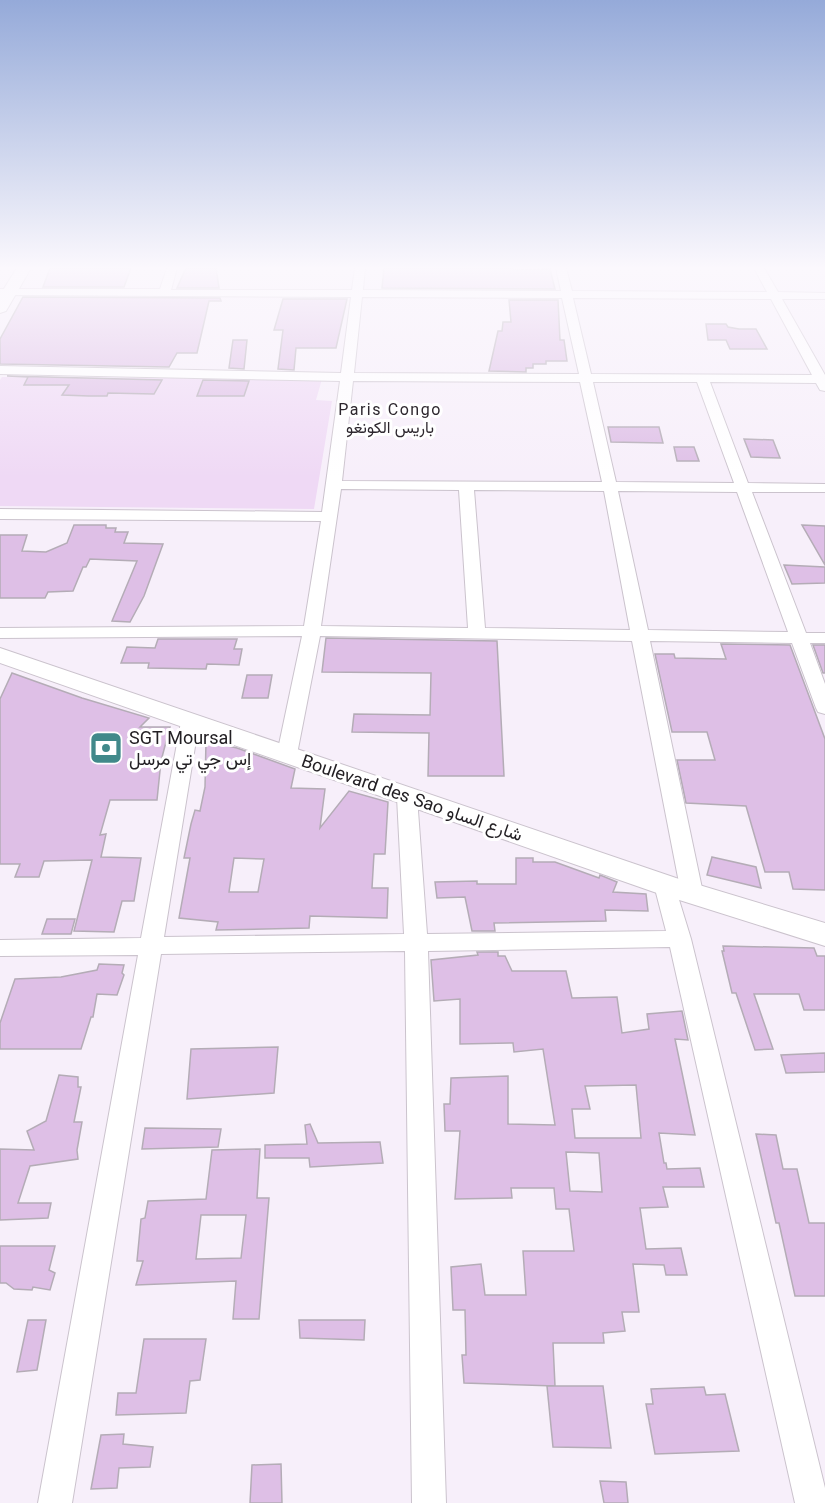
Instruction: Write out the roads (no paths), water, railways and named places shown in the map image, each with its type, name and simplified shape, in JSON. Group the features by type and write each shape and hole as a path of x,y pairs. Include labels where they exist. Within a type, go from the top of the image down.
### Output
{"street":[{"path":"287,754 312,630 334,485 351,338"},
{"path":"576,338 610,486 692,893"},
{"path":"800,338 824,382"},
{"path":"0,370 346,376 702,378 824,382"},
{"path":"702,378 825,708"},
{"path":"334,485 825,488"},
{"path":"466,485 477,634"},
{"path":"0,514 329,517"},
{"path":"0,633 312,630 825,638"},
{"name":"Boulevard des Sao شارع الساو","path":"0,655 665,885 825,935"},
{"path":"55,1503 190,722"},
{"path":"407,797 416,943 429,1503"},
{"path":"665,885 680,939 812,1503"},
{"path":"0,948 680,939"}],"place":[{"name":"SGT Moursal إس جي تي مرسل","path":"106,748"}],"district":[{"name":"Paris Congo باريس الكونغو","path":"390,418"}]}
